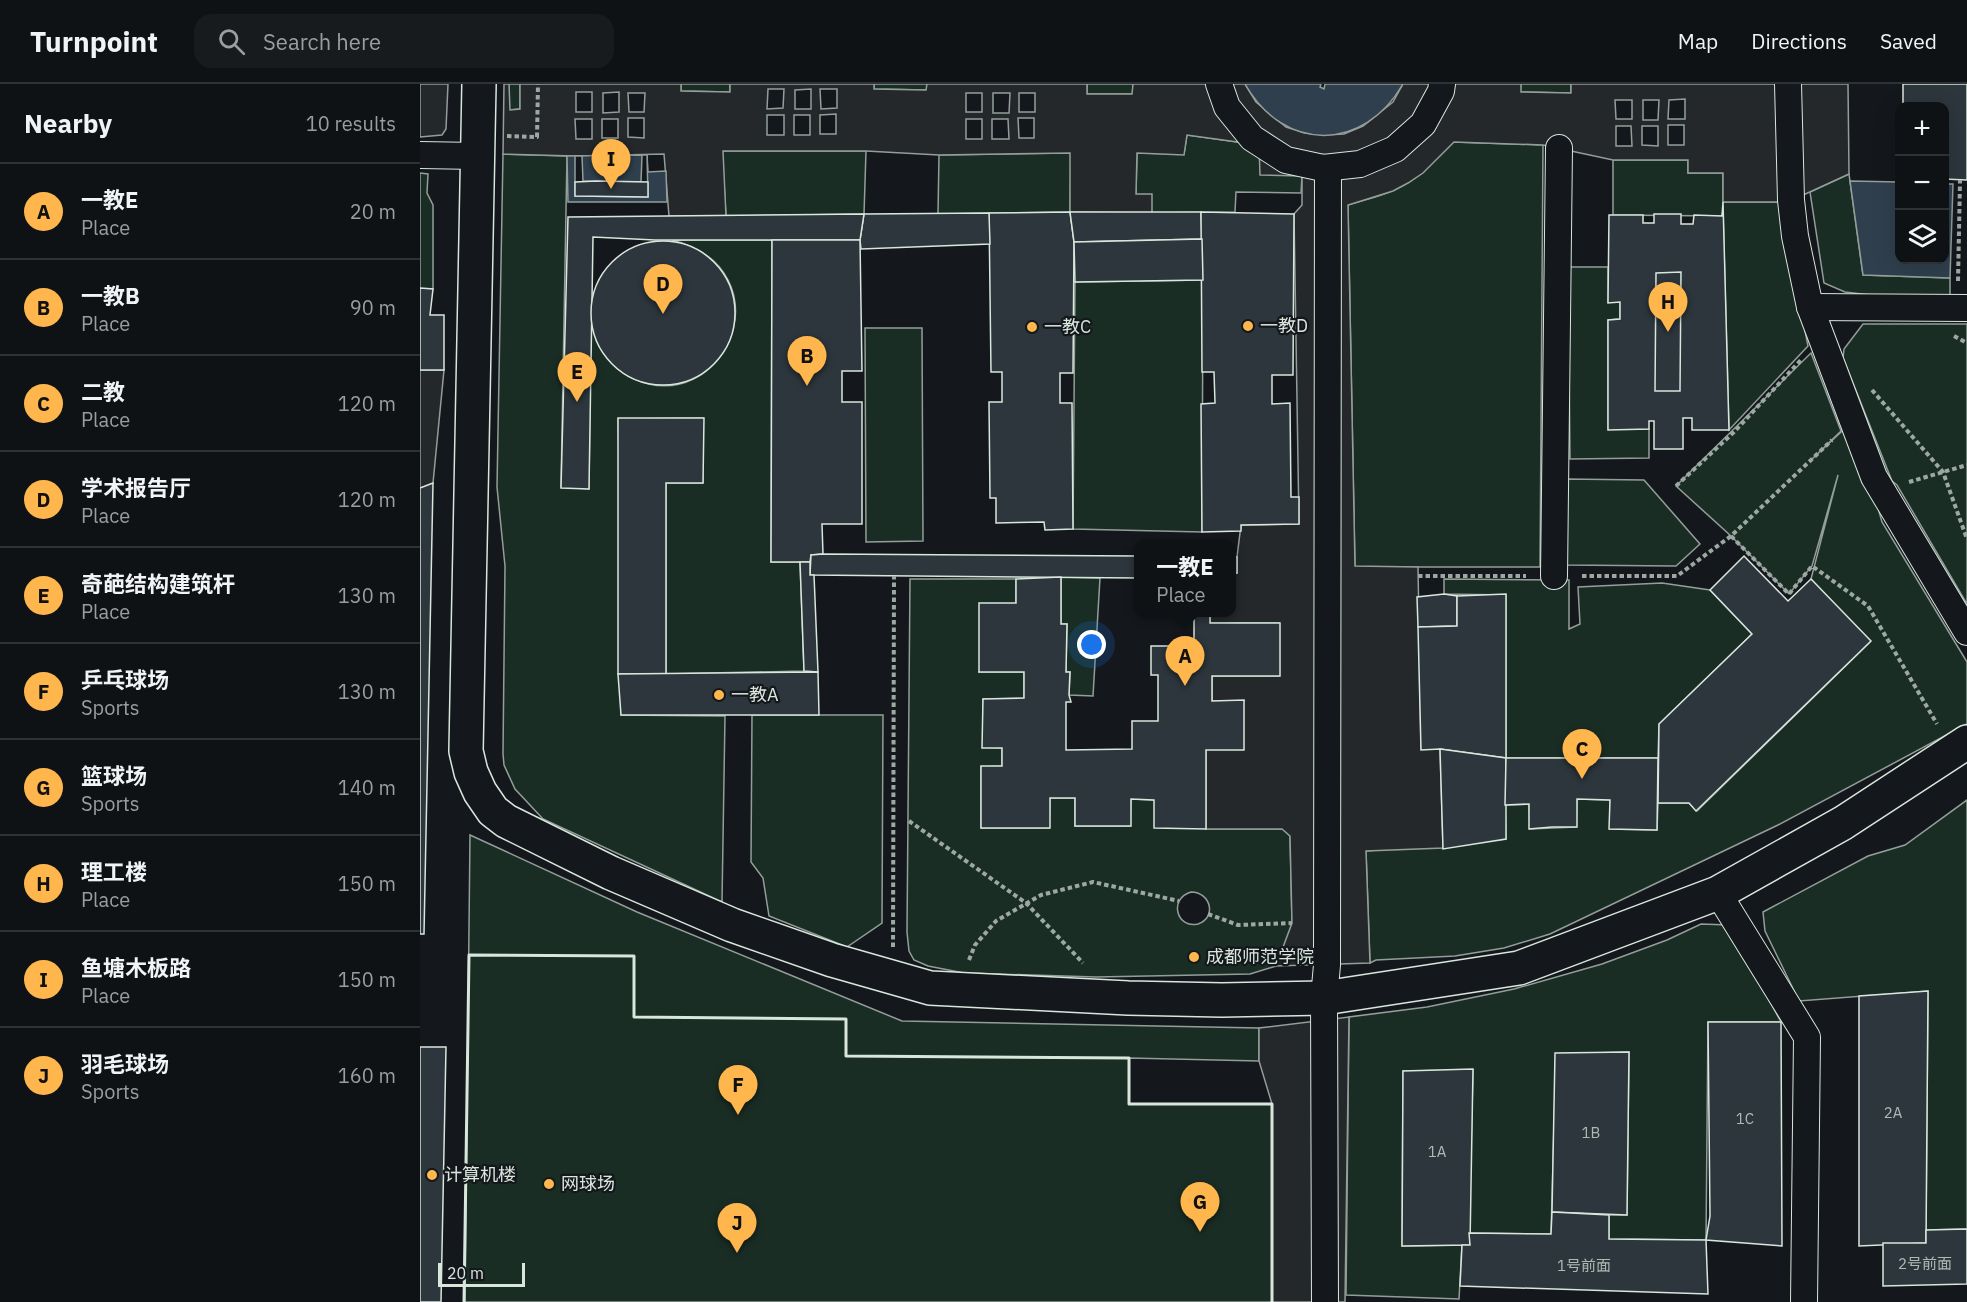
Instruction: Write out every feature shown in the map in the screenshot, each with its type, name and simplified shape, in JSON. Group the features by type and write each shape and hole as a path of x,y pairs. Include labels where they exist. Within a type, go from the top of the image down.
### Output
{"street":[{"path":"478,84 466,751 471,772 480,792 493,811 506,821 611,873 732,925 832,960 930,988 1105,997 1222,1000 1324,998 1519,968 1718,893 1843,823 1960,747"},
{"path":"1219,84 1227,107 1252,138 1286,160 1328,168 1360,164 1395,149 1423,123 1441,91 1442,84"},
{"path":"1788,84 1791,200 1795,236 1810,307 1874,477 1967,632"},
{"path":"420,155 478,146"},
{"path":"1554,576 1559,148"},
{"path":"1325,1302 1324,998 1327,941 1328,168"},
{"path":"1810,307 1962,308"},
{"path":"1718,893 1807,1037 1804,1302"}],"path":[{"path":"478,146 537,137 538,84"},
{"path":"1960,180 1962,308"},
{"path":"1676,486 1734,432 1821,338"},
{"path":"1866,384 1943,472 1967,539"},
{"path":"1852,421 1731,536 1789,594 1812,566 1868,606 1960,747"},
{"path":"1882,489 1967,465"},
{"path":"893,978 894,576"},
{"path":"909,821 1026,903 1088,969"},
{"path":"967,964 975,945 996,921 1041,895 1093,882 1179,901"},
{"path":"1208,914 1238,925 1292,923"}],"green space":[{"path":"509,84 520,84 520,109 509,110"},
{"path":"681,84 730,84 730,92 681,91"},
{"path":"874,84 927,84 927,90 874,89"},
{"path":"1087,84 1133,84 1133,94 1087,94"},
{"path":"1521,84 1571,84 1571,93 1520,92"},
{"path":"1187,135 1259,145 1302,176 1301,193 1236,192 1235,212 1152,213 1136,194 1137,153 1184,154"},
{"path":"1453,142 1543,145 1540,567 1355,567 1348,205 1383,195 1403,186 1426,169"},
{"path":"722,151 866,151 864,214 726,216"},
{"path":"1071,153 1070,212 938,214 939,155"},
{"path":"503,154 567,156 561,487 589,489 591,316 595,335 603,353 623,373 632,378 665,386 694,379 716,361 731,336 735,308 728,280 708,256 672,240 772,240 771,562 800,562 804,671 666,674 666,483 703,483 703,418 618,419 622,567 621,715 725,716 722,902 543,819 515,789 504,765 505,566 497,487"},
{"path":"1613,160 1688,160 1688,173 1723,173 1723,202 1788,202 1795,279 1808,346 1729,430 1723,210 1722,216 1613,215"},
{"path":"420,173 428,174 427,193 433,205 433,289 420,289"},
{"path":"1849,174 1863,275 1950,278 1950,296 1878,296 1845,292 1824,283 1810,192"},
{"path":"1568,267 1608,267 1608,302 1620,302 1620,319 1608,320 1608,429 1649,429 1649,458 1570,459"},
{"path":"1203,280 1202,532 1073,529 1075,282"},
{"path":"1863,324 1967,324 1967,604 1897,485 1892,481 1843,358 1844,349"},
{"path":"865,328 922,328 923,541 866,542"},
{"path":"1811,353 1841,431 1811,460 1853,421 1882,522 1967,662 1967,724 1778,825 1550,934 1504,948 1455,956 1376,960 1370,963 1366,851 1506,839 1505,805 1529,804 1530,829 1576,827 1577,799 1610,800 1610,829 1657,830 1658,803 1689,803 1697,811 1870,642 1811,579 1838,475 1812,566 1789,594 1731,536 1676,486"},
{"path":"1566,479 1644,480 1700,544 1676,566 1565,565"},
{"path":"1061,577 1100,578 1093,696 1069,695 1070,672 1066,672 1067,624 1061,624"},
{"path":"910,579 1016,579 1016,603 979,672 1024,672 1024,698 983,699 983,747 1002,748 1002,766 981,767 981,828 1049,828 1050,798 1075,798 1075,826 1130,826 1131,799 1154,800 1206,829 1283,829 1290,836 1292,923 1284,960 1276,966 1250,974 1096,977 964,973 928,966 914,960 909,951 907,932","holes":["1191,892 1198,893 1207,901 1208,916 1198,924 1191,924 1180,918 1179,901"]},
{"path":"1444,579 1569,580 1569,629 1580,624 1578,587 1662,583 1710,590 1752,634 1659,724 1658,758 1506,758 1506,595 1444,594"},
{"path":"752,715 883,715 882,923 847,947 769,916 763,878 751,862"},
{"path":"1967,800 1967,1229 1926,1230 1928,991 1799,1001 1765,931 1763,912 1868,856 1905,845"},
{"path":"470,835 637,912 902,1021 1259,1028 1259,1061 1129,1058 1129,1104 1272,1104 1272,1302 465,1302"},
{"path":"1701,924 1729,925 1781,1022 1708,1022 1706,1240 1609,1239 1609,1215 1627,1215 1629,1052 1556,1054 1551,1234 1469,1233 1473,1070 1403,1071 1402,1246 1462,1245 1459,1299 1346,1295 1349,1017 1427,1007 1514,989 1602,964 1667,940"}],"shaded area":[{"path":"420,84 448,84 446,129 442,135 420,137"},
{"path":"504,84 509,84 510,110 520,109 520,84 681,84 681,91 730,92 730,84 874,84 874,89 926,90 927,84 1087,84 1087,94 1132,94 1133,84 1245,84 1256,102 1286,127 1305,133 1325,135 1344,134 1363,126 1393,102 1403,84 1521,84 1521,92 1571,93 1571,84 1848,84 1849,174 1788,202 1723,202 1723,173 1688,173 1688,160 1613,160 1543,145 1454,142 1423,173 1408,183 1393,191 1348,205 1355,566 1418,567 1421,749 1440,749 1443,848 1366,851 1370,963 1276,966 1292,923 1290,836 1282,829 1206,829 1206,750 1244,701 1212,701 1212,676 1279,676 1279,623 1210,623 1210,617 1236,617 1236,573 1241,525 1299,524 1294,214 1302,205 1302,176 1260,175 1259,145 1187,135 1184,155 1137,153 1136,194 1152,194 1152,213 1070,212 1070,153 939,155 866,151 723,151 726,216 669,216 664,154 575,156 503,154","holes":["768,89 784,89 783,108 767,109","811,89 811,109 795,109 795,90","820,89 837,89 837,108 821,109","576,92 592,92 592,112 576,112","619,92 619,112 603,113 603,93","628,93 645,93 644,112 629,112","966,93 982,93 982,112 966,112","993,93 1010,93 1009,113 993,113","1019,93 1035,93 1035,112 1019,112","1685,99 1685,119 1668,119 1669,100","1615,100 1632,100 1632,119 1616,119","1643,100 1659,100 1658,120 1643,120","836,114 836,134 820,134 820,115","767,115 784,115 784,135 767,135","794,115 810,115 810,135 794,135","628,118 644,118 644,138 628,137","1018,118 1034,118 1034,138 1019,138","575,119 592,119 592,139 576,139","602,119 618,119 618,138 602,138","966,119 982,119 982,139 966,139","992,119 1008,119 1009,139 992,139","1668,125 1684,125 1684,145 1668,145","1616,126 1631,126 1632,146 1616,146","1642,126 1658,126 1658,146 1642,145"]},
{"path":"420,370 444,370 433,483 420,488"},
{"path":"1349,1017 1345,1302 1272,1302 1272,1104 1259,1061 1259,1028"}],"water":[{"path":"1245,84 1321,84 1320,87 1324,89 1325,84 1403,84 1387,106 1367,122 1346,132 1324,135 1302,132 1281,123 1261,107"},
{"path":"647,155 648,172 666,171 667,202 568,202 567,156"},
{"path":"1850,181 1895,182 1895,264 1949,264 1949,184 1953,184 1950,278 1863,275"}],"pier":[{"path":"642,155 647,155 648,197 575,196 575,156 582,156 583,181 641,182"}],"building":[{"path":"1903,84 1967,84 1967,180 1949,179 1949,102 1903,102"},
{"path":"575,182 648,182 648,197 575,196"},
{"path":"1723,202 1729,430 1692,430 1692,418 1683,418 1683,449 1654,449 1654,421 1649,421 1649,429 1608,430 1608,320 1620,319 1620,302 1608,303 1609,215 1643,215 1643,223 1654,223 1654,214 1681,214 1681,224 1693,224 1694,215 1722,216"},
{"name":"一教C","path":"1070,212 1074,242 1073,373 1060,373 1060,403 1072,403 1073,529 1045,530 1044,522 996,523 996,498 990,498 989,402 1002,402 1002,372 991,372 989,213"},
{"path":"1070,212 1201,212 1202,239 1074,242"},
{"name":"一教D","path":"1201,212 1294,214 1293,375 1272,375 1272,404 1290,403 1291,497 1299,497 1299,524 1241,525 1241,531 1202,532 1201,404 1215,403 1214,372 1202,372"},
{"path":"989,213 990,244 861,249 864,214"},
{"path":"864,214 860,240 655,240 593,237 589,489 561,488 568,217"},
{"path":"1202,239 1203,280 1075,282 1074,242"},
{"path":"772,240 860,240 862,371 842,371 842,402 862,402 862,524 822,524 823,554 811,555 810,562 771,562"},
{"path":"663,241 691,246 714,262 730,285 735,313 730,341 714,364 691,380 663,385 635,380 612,364 596,341 591,313 596,285 612,262 635,246"},
{"path":"1681,272 1680,391 1655,391 1656,273"},
{"path":"420,288 433,289 430,315 444,315 444,370 420,370"},
{"path":"618,418 704,418 703,483 666,483 666,674 618,674"},
{"path":"433,483 424,934 420,934 420,488"},
{"path":"811,555 1134,556 1134,578 810,575"},
{"path":"1744,556 1788,601 1811,579 1871,641 1696,811 1689,803 1658,803 1659,724 1752,634 1710,590"},
{"path":"800,562 810,562 810,575 814,575 818,672 804,671"},
{"path":"1061,577 1061,624 1067,624 1066,672 1070,672 1071,702 1066,702 1066,750 1132,749 1132,721 1158,721 1158,675 1151,675 1151,646 1194,646 1194,617 1210,617 1210,623 1280,623 1280,676 1212,676 1212,701 1244,700 1244,750 1206,750 1206,829 1154,828 1154,800 1131,799 1131,826 1075,826 1075,798 1050,798 1050,828 981,828 981,766 1002,766 1002,748 982,748 983,699 1024,698 1024,672 979,672 979,603 1016,603 1016,579"},
{"path":"1444,594 1457,596 1457,626 1418,627 1417,597"},
{"path":"1506,594 1506,758 1440,749 1421,750 1418,627 1457,626 1457,596"},
{"name":"一教A","path":"818,672 819,715 621,715 618,674"},
{"path":"1440,749 1506,758 1506,839 1443,849"},
{"path":"1506,758 1658,758 1657,830 1609,829 1610,800 1577,799 1577,827 1529,829 1529,804 1505,805"},
{"path":"1928,991 1926,1243 1859,1246 1859,996"},
{"path":"1708,1022 1781,1022 1782,1246 1706,1240 1710,1216"},
{"name":"计算机楼","path":"420,1047 446,1047 441,1302 420,1302"},
{"path":"1629,1052 1627,1215 1552,1212 1555,1053"},
{"path":"1473,1069 1470,1245 1402,1246 1403,1071"},
{"path":"1552,1212 1609,1215 1609,1239 1706,1240 1708,1294 1460,1286 1462,1245 1470,1245 1469,1233 1551,1234"},
{"path":"1967,1229 1967,1284 1883,1286 1883,1243 1926,1243 1926,1230"}],"wall":[{"path":"464,1302 469,955 634,956 634,1017 846,1019 846,1056 1129,1058 1129,1104 1272,1104 1272,1302"}],"place":[{"name":"鱼塘木板路","path":"611,189"},
{"name":"学术报告厅","path":"663,314"},
{"name":"一教D","path":"1248,326"},
{"name":"一教C","path":"1032,327"},
{"name":"理工楼","path":"1668,332"},
{"name":"一教B","path":"807,386"},
{"name":"奇葩结构建筑杆","path":"577,402"},
{"name":"一教E","path":"1185,686"},
{"name":"一教A","path":"719,695"},
{"name":"二教","path":"1582,779"},
{"name":"成都师范学院","path":"1194,957"},
{"name":"乒乓球场","path":"738,1115"},
{"name":"计算机楼","path":"432,1175"},
{"name":"网球场","path":"549,1184"},
{"name":"篮球场","path":"1200,1232"},
{"name":"羽毛球场","path":"737,1253"}]}
